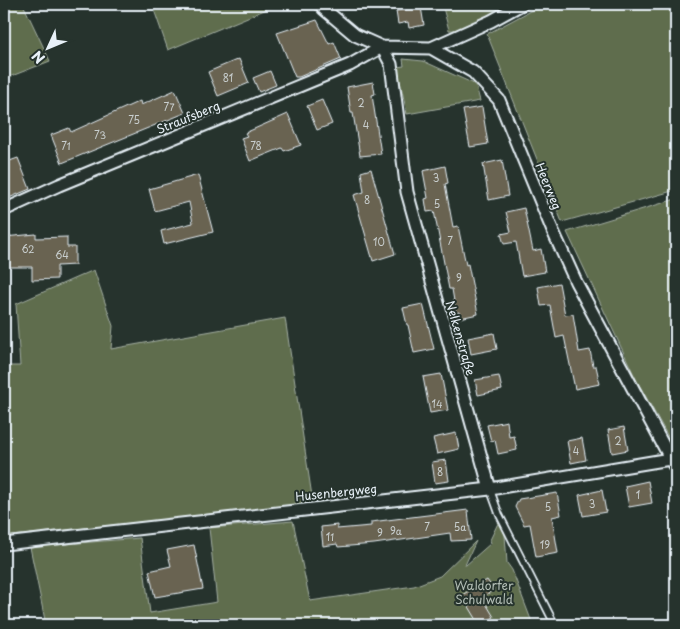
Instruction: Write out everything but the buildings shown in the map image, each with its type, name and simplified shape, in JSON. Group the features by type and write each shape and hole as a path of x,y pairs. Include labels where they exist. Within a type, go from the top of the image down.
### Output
{"street":[{"name":"Heerweg","path":"320,4 355,35 382,47 431,48 473,72 499,100 576,282 676,469"},
{"path":"431,48 491,21 522,4"},
{"name":"Straufsberg","path":"4,210 59,185 350,65 382,47"},
{"name":"Nelkenstraße","path":"382,47 391,64 407,192 490,489"},
{"name":"Husenbergweg","path":"4,544 490,489 670,459"}],"lane":[{"name":"Nelkenstraße","path":"490,489 499,514 555,625"}],"green space":[{"path":"4,4 23,4 50,61 4,79"},
{"path":"152,4 279,4 168,50"},
{"path":"442,4 512,4 473,25 457,30 449,30"},
{"path":"543,4 675,4 676,190 562,222 487,34"},
{"path":"403,59 423,61 472,83 476,86 480,101 407,114 397,67 404,66"},
{"path":"676,199 676,451 636,379 567,232"},
{"path":"94,270 113,326 111,349 285,318 313,503 4,537 4,366 20,366 16,304"},
{"name":"Waldorfer Schulwald","path":"293,521 310,601 414,586 440,576 476,541 466,565 491,543 490,540 499,521 505,535 507,563 512,570 533,625 46,625 30,547 140,538 150,613 217,602 209,528"}]}
